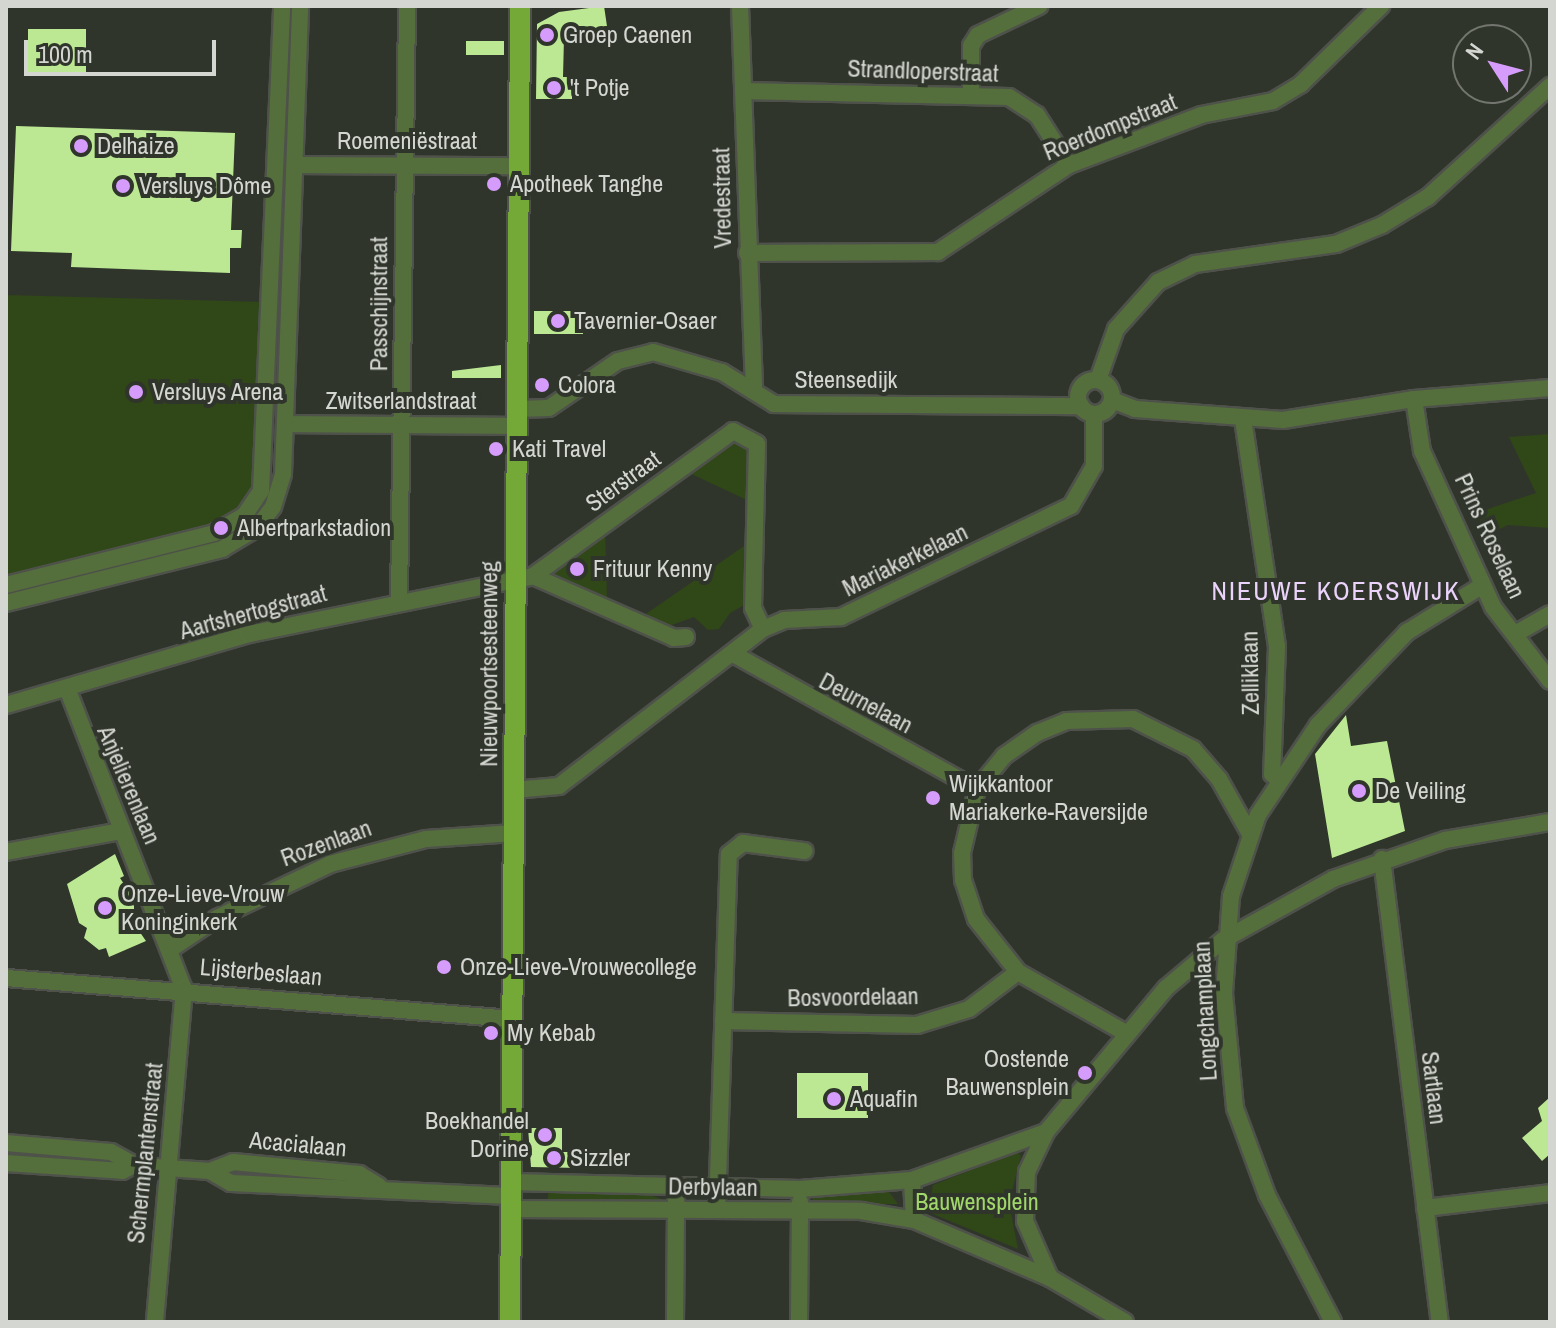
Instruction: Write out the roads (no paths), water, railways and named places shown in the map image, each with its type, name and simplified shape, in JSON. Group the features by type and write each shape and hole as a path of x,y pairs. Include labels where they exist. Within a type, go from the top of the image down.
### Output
{"main road":[{"name":"Nieuwpoortsesteenweg","path":"510,1322 514,790 524,578 517,417 520,6"}],"street":[{"path":"6,585 214,533 244,516 261,491 282,6"},
{"path":"6,603 222,549 246,536 278,494 285,424 300,6"},
{"name":"Passchijnstraat","path":"399,603 407,6"},
{"name":"Vredestraat","path":"740,6 754,388"},
{"path":"971,95 971,46 978,35 1039,6"},
{"name":"Roerdompstraat","path":"747,253 938,252 1069,165 1201,115 1273,101 1301,84 1381,6"},
{"path":"1098,380 1116,329 1158,282 1195,264 1336,244 1382,225 1428,197 1550,86"},
{"name":"Strandloperstraat","path":"743,91 1009,97 1024,104 1069,165"},
{"name":"Roemeniëstraat","path":"295,165 519,166"},
{"name":"Steensedijk","path":"517,417 549,408 618,361 653,352 693,359 754,388 774,404 1084,405"},
{"path":"1112,400 1109,387 1098,380 1085,383 1084,405 1112,400 1135,409 1243,419 1327,415 1414,399 1550,388"},
{"name":"Prins Roselaan","path":"1414,399 1422,451 1483,585 1550,681"},
{"name":"Mariakerkelaan","path":"514,790 559,786 735,655 763,629 784,620 841,617 1071,506 1094,466 1084,405"},
{"name":"Zwitserlandstraat","path":"285,424 402,425 517,417"},
{"name":"Zelliklaan","path":"1243,419 1277,646 1272,774 1279,780"},
{"name":"Sterstraat","path":"524,578 733,431 757,444 753,608 763,629"},
{"path":"524,578 674,638 686,637"},
{"name":"Aartshertogstraat","path":"6,705 249,634 524,578"},
{"name":"Longchamplaan","path":"1333,1322 1246,1148 1229,1056 1223,940 1250,834 1279,780 1358,677 1407,632 1483,585"},
{"path":"1515,634 1550,614"},
{"name":"Deurnelaan","path":"735,655 977,789"},
{"name":"Anjelierenlaan","path":"67,688 122,831 172,948 184,989"},
{"path":"1124,1032 1018,972 976,919 963,880 966,818 977,789 1004,756 1037,733 1066,721 1133,719 1193,749 1219,779 1250,834"},
{"path":"1050,1278 1035,1253 1023,1198 1027,1172 1046,1132 1124,1032 1223,940 1333,879 1382,859 1489,830 1550,822"},
{"path":"6,852 122,831"},
{"name":"Rozenlaan","path":"172,948 266,892 377,848 514,833"},
{"path":"717,1210 729,854 743,843 804,851"},
{"name":"Sartlaan","path":"1382,859 1440,1322"},
{"name":"Bosvoordelaan","path":"723,1021 917,1025 969,1009 1018,972"},
{"name":"Lijsterbeslaan","path":"6,978 184,989 512,1019"},
{"name":"Schermplantenstraat","path":"155,1322 184,989"},
{"path":"1046,1132 912,1180 914,1220 1050,1278 1097,1316 1125,1322"},
{"name":"Acacialaan","path":"6,1143 111,1152 134,1165 210,1171 231,1183 358,1192 379,1186 511,1196"},
{"name":"Acacialaan","path":"6,1163 122,1171 134,1165"},
{"name":"Derbylaan","path":"511,1196 676,1188 800,1189 912,1180"},
{"path":"675,1322 676,1188"},
{"path":"799,1322 800,1189"},
{"path":"1425,1208 1550,1193"},
{"name":"Derbylaan","path":"511,1196 676,1210 800,1212 914,1220"}],"place":[{"name":"Groep Caenen","path":"547,35"},
{"name":"'t Potje","path":"554,88"},
{"name":"Delhaize","path":"81,146"},
{"name":"Apotheek Tanghe","path":"494,184"},
{"name":"Versluys Dôme","path":"123,186"},
{"name":"Tavernier-Osaer","path":"558,321"},
{"name":"Colora","path":"542,385"},
{"name":"Versluys Arena","path":"136,392"},
{"name":"Kati Travel","path":"496,449"},
{"name":"Albertparkstadion","path":"221,528"},
{"name":"Frituur Kenny","path":"577,569"},
{"name":"De Veiling","path":"1359,791"},
{"name":"Wijkkantoor Mariakerke-Raversijde","path":"933,798"},
{"name":"Onze-Lieve-Vrouw Koninginkerk","path":"105,908"},
{"name":"Onze-Lieve-Vrouwecollege","path":"444,967"},
{"name":"My Kebab","path":"491,1033"},
{"name":"Oostende Bauwensplein","path":"1085,1073"},
{"name":"Aquafin","path":"834,1099"},
{"name":"Boekhandel Dorine","path":"545,1135"},
{"name":"Sizzler","path":"554,1158"}],"district":[{"name":"NIEUWE KOERSWIJK","path":"1336,591"}],"park label":[{"name":"Bauwensplein","path":"977,1202"}]}
